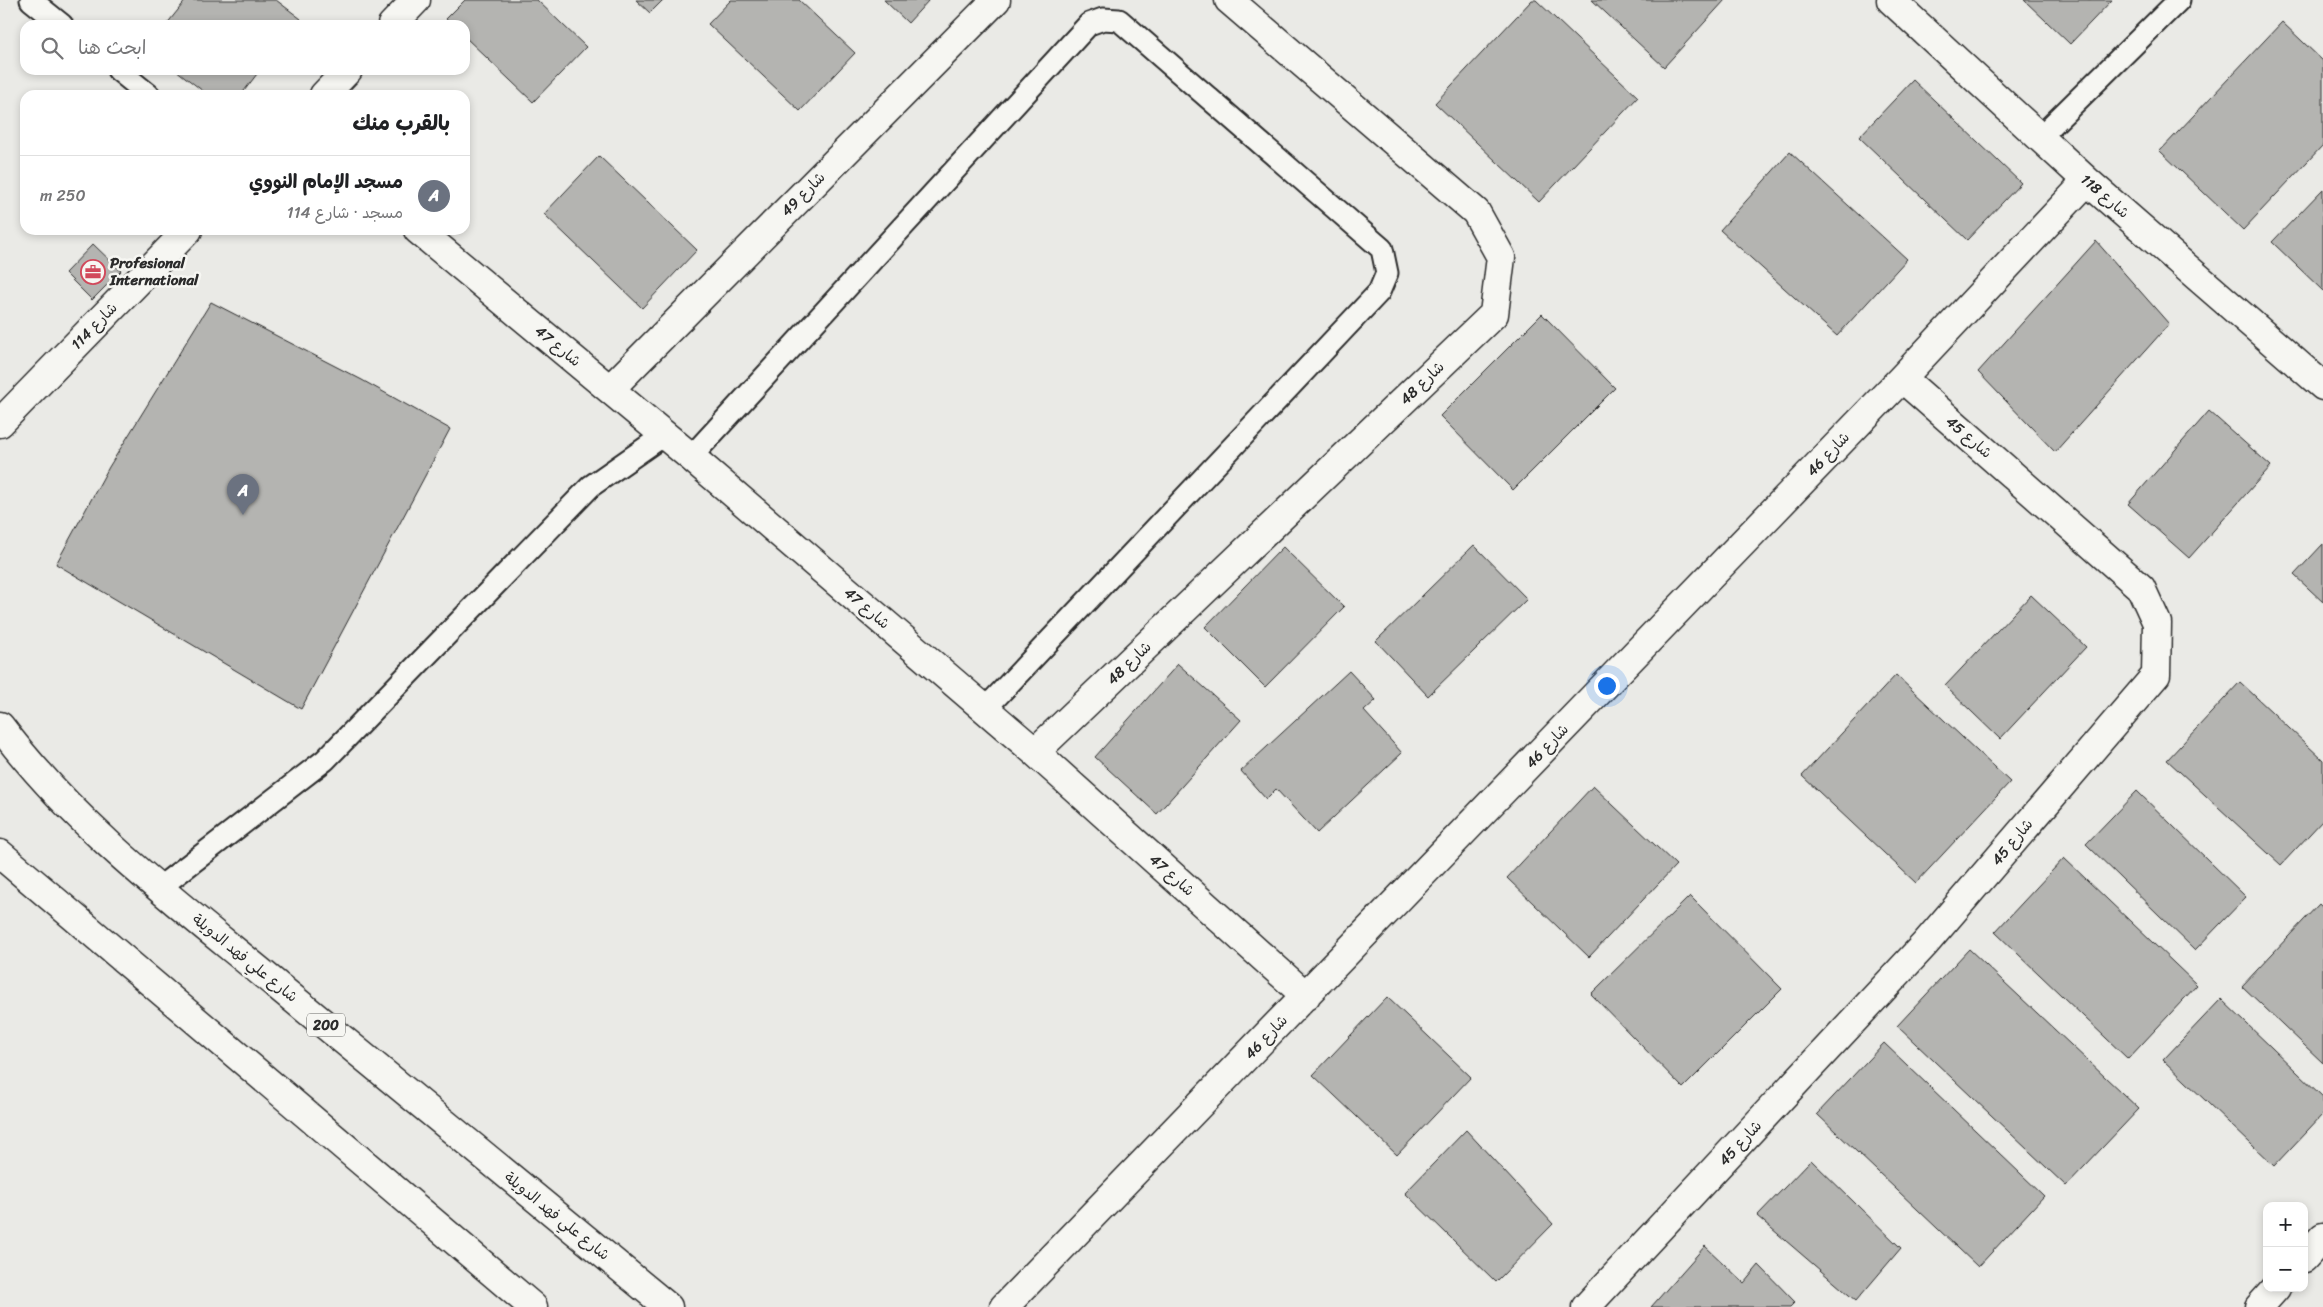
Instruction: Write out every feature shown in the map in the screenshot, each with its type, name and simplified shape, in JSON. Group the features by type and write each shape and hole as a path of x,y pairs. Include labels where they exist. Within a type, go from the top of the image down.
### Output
{"street":[{"path":"397,20 416,0"},
{"name":"شارع 49","path":"610,389 996,0"},
{"name":"شارع 48","path":"1035,752 1494,314 1501,257 1476,212 1229,0"},
{"name":"شارع 118","path":"1891,0 2087,181 2323,386"},
{"path":"329,90 343,75"},
{"name":"شارع 46","path":"1004,1307 1902,378 2087,181"},
{"name":"شارع 114","path":"0,423 183,235"},
{"name":"شارع 47","path":"424,235 691,457 1035,752 1306,996"},
{"name":"شارع 45","path":"1586,1307 1925,944 2156,675 2157,623 2141,588 1902,378"},
{"name":"شارع علي فهد الدويلة","path":"0,726 21,754 66,804 160,888 668,1307"},
{"path":"0,854 533,1307"},
{"path":"2308,1254 2323,1237"},
{"path":"2259,1307 2272,1292"}],"lane":[{"path":"32,0 56,20"},
{"path":"2040,137 2179,0"},
{"path":"691,457 1089,24 1103,19 1118,20 1382,249 1387,273 1379,292 984,709"},
{"path":"124,75 143,90"},
{"path":"160,888 324,760 591,486 664,435"}],"building":[{"path":"186,0 276,0 301,19 300,20 170,20"},
{"path":"465,0 537,0 586,47 533,102 470,42 470,20 446,19"},
{"path":"636,0 663,0 650,13"},
{"path":"731,0 799,0 855,53 800,111 708,24"},
{"path":"884,0 929,0 908,23"},
{"path":"1532,0 1536,0 1638,97 1539,202 1435,103"},
{"path":"1592,0 1725,0 1664,67"},
{"path":"2024,0 2112,0 2070,44"},
{"path":"2282,22 2323,61 2323,145 2243,230 2160,151"},
{"path":"182,75 256,75 245,90 202,90"},
{"path":"1913,80 2021,183 1967,240 1859,137"},
{"path":"1790,152 1907,259 1837,336 1720,230"},
{"path":"599,156 697,250 642,308 544,214"},
{"path":"2323,189 2323,291 2272,242"},
{"path":"2096,241 2169,324 2055,452 1978,372"},
{"name":"Profesional International","path":"93,244 121,271 92,300 65,273"},
{"path":"211,302 362,380 450,429 301,709 56,564 109,467"},
{"path":"1542,314 1615,388 1513,490 1440,416"},
{"path":"2209,411 2271,466 2189,558 2128,504"},
{"path":"2323,544 2323,602 2294,575"},
{"path":"1474,545 1527,599 1428,696 1376,641"},
{"path":"1283,547 1344,607 1265,687 1205,627"},
{"path":"2031,595 2086,647 2000,739 1945,686"},
{"path":"1178,664 1241,720 1157,814 1095,757"},
{"path":"1349,671 1376,700 1364,711 1402,753 1317,833 1276,789 1266,799 1241,771"},
{"path":"1896,675 2010,782 1916,883 1802,776"},
{"path":"2240,682 2323,760 2323,820 2281,865 2167,760"},
{"path":"1593,786 1676,865 1589,957 1507,878"},
{"path":"2137,791 2246,897 2195,950 2086,844"},
{"path":"2064,858 2197,985 2128,1059 1995,932"},
{"path":"1690,896 1782,989 1683,1088 1591,994"},
{"path":"2319,904 2323,908 2323,1063 2242,986"},
{"path":"1969,949 2139,1109 2066,1186 1897,1026"},
{"path":"1387,997 1471,1077 1397,1155 1313,1075"},
{"path":"2221,999 2323,1097 2323,1114 2274,1166 2163,1060"},
{"path":"1884,1043 2044,1196 1978,1267 1817,1114"},
{"path":"1466,1130 1553,1224 1496,1282 1405,1193"},
{"path":"1811,1160 1901,1248 1856,1301 1757,1216"},
{"path":"1705,1246 1744,1283 1759,1265 1795,1302 1790,1307 1651,1307"}],"place":[{"name":"Profesional International","path":"93,272"},
{"name":"مسجد الإمام النووي","path":"243,515"}]}
